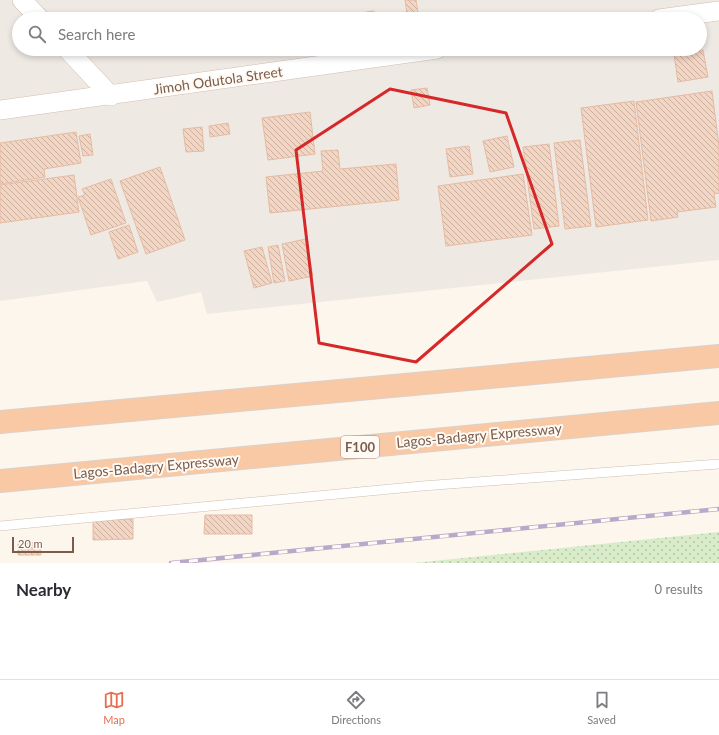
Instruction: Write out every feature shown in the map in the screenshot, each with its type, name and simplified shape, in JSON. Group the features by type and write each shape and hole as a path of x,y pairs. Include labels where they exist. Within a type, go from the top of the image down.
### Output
{"highway":[{"path":"0,422 719,356"},
{"name":"Lagos-Badagry Expressway","path":"0,481 719,412"}],"street":[{"path":"22,0 33,12"},
{"path":"707,13 719,11"},
{"path":"74,56 111,96"},
{"name":"Jimoh Odutola Street","path":"0,110 111,96 388,56"}],"lane":[{"path":"0,526 422,486 719,464"}],"highlighted area":[{"path":"390,89 506,113 552,244 416,362 319,343 296,150"}],"shaded area":[{"path":"0,0 719,0 719,260 207,314 201,292 157,302 147,281 0,301"}],"green space":[{"path":"719,532 719,563 414,563"}],"building":[{"path":"405,0 416,0 418,12 407,12"},
{"path":"674,56 704,56 708,77 678,82"},
{"path":"427,88 430,105 414,108 411,90"},
{"path":"712,91 719,146 719,193 714,194 716,207 677,212 678,217 651,221 636,102"},
{"path":"634,101 648,220 596,227 581,108"},
{"path":"310,112 315,154 268,160 262,118"},
{"path":"228,123 230,134 210,137 209,126"},
{"path":"202,127 204,151 186,152 183,129"},
{"path":"76,132 81,163 44,169 45,177 0,184 0,143"},
{"path":"90,134 93,155 83,156 79,136"},
{"path":"507,136 514,167 490,172 483,141"},
{"path":"580,140 591,226 565,229 554,143"},
{"path":"549,144 559,226 534,229 523,147"},
{"path":"469,146 473,174 450,177 446,149"},
{"path":"338,150 340,169 396,164 399,200 270,213 266,177 323,171 321,151"},
{"path":"160,167 185,240 146,254 120,181"},
{"path":"523,174 532,235 446,246 438,186"},
{"path":"74,175 79,212 0,223 0,185"},
{"path":"111,179 126,223 91,235 78,197 85,195 82,189"},
{"path":"129,225 138,252 118,259 109,232"},
{"path":"306,239 313,276 289,281 282,244"},
{"path":"278,245 285,281 274,283 268,247"},
{"path":"262,247 272,283 254,288 244,251"},
{"path":"205,515 252,515 252,534 204,534"},
{"path":"133,519 133,539 93,540 93,520"},
{"path":"40,542 41,555 18,555 18,543"}],"railway":[{"path":"171,563 719,509"}]}
